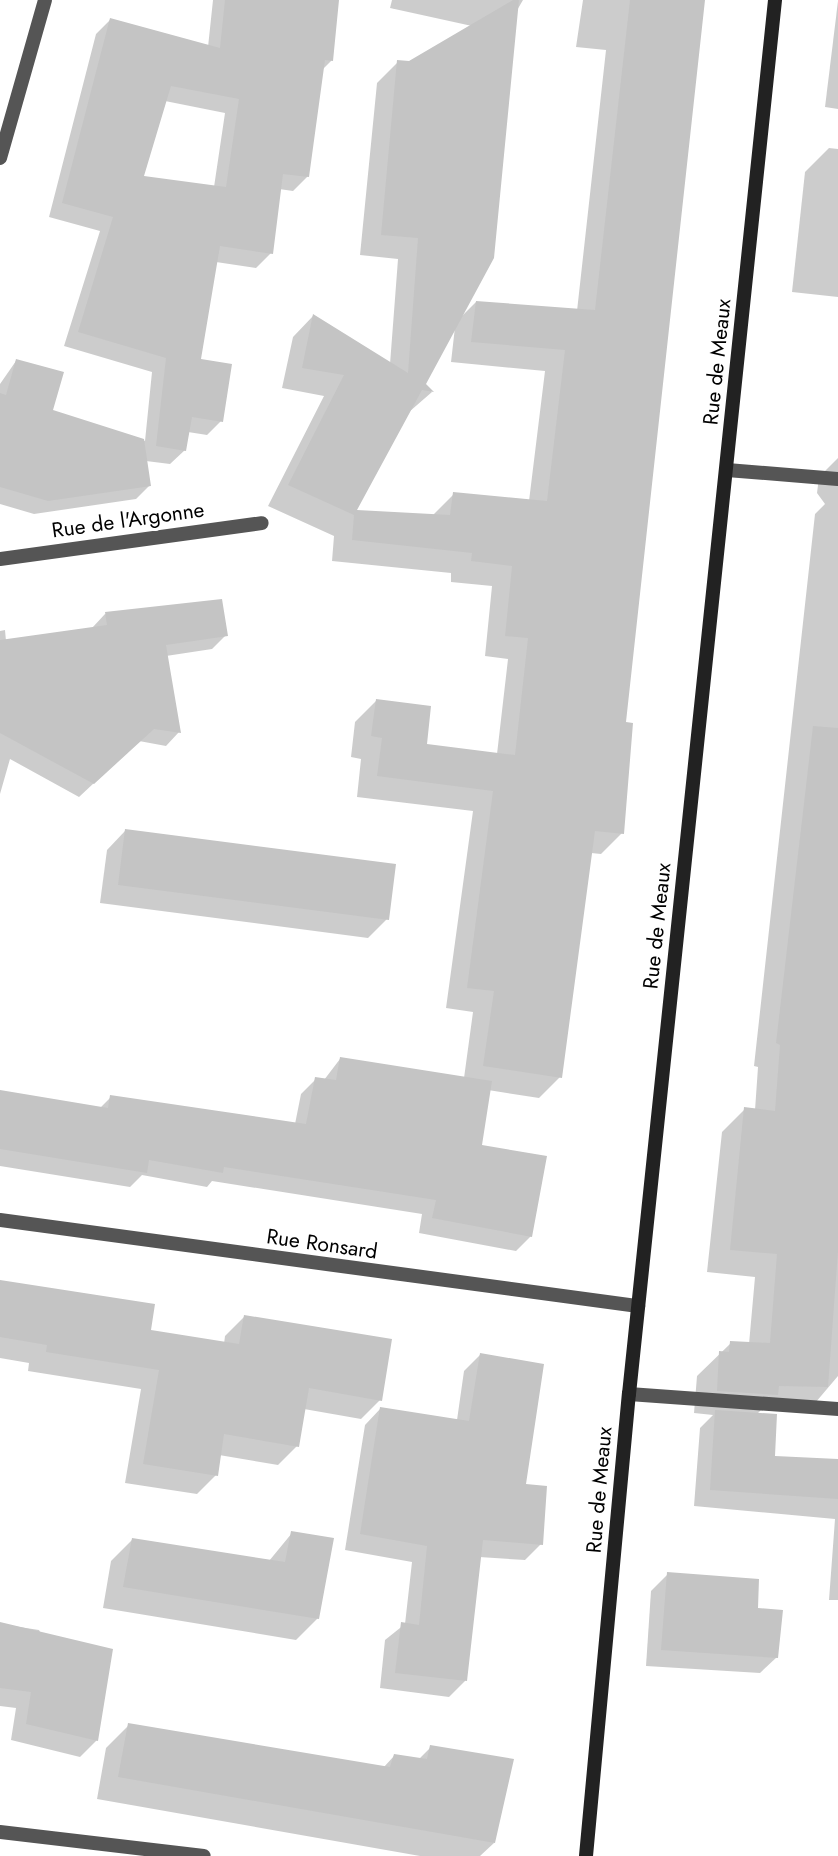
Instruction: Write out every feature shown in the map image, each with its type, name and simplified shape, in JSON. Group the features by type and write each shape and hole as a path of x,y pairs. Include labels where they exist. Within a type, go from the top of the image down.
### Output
{"main road":[{"name":"Rue de Meaux","path":"586,1856 629,1394 775,0"}],"street":[{"path":"0,158 46,0"},
{"path":"727,470 838,479"},
{"name":"Rue de l'Argonne","path":"0,559 262,523"},
{"name":"Rue Ronsard","path":"0,1220 638,1306"},
{"path":"629,1394 838,1409"},
{"path":"0,1832 204,1856"}],"building":[{"path":"225,0 339,0 333,61 325,60 309,177 283,174 273,254 220,246 201,359 232,364 223,422 192,417 186,451 156,446 166,358 78,332 113,217 62,203 110,18 220,48","holes":["171,86 239,99 226,187 144,176"]},
{"path":"513,0 519,0 494,258 426,384 434,392 422,390 357,510 450,515 453,492 547,501 565,350 471,342 476,301 595,310 630,0 705,0 626,722 633,723 624,834 595,831 562,1078 483,1066 494,991 467,988 493,791 377,776 382,738 371,736 376,699 431,706 427,744 515,755 528,638 505,636 512,566 471,561 472,553 352,540 354,515 288,485 344,375 302,368 313,314 408,373 418,238 381,235 397,60 409,61"},
{"path":"16,359 64,372 53,410 144,439 151,486 48,501 0,487 0,393 6,395"},
{"path":"222,599 228,636 166,645 181,733 154,729 94,784 0,733 0,640 107,625 105,612"},
{"path":"813,726 838,728 838,1251 828,1387 779,1386 778,1395 717,1391 719,1351 729,1352 730,1341 770,1343 777,1254 730,1250 744,1107 775,1111 780,1045 776,1043"},
{"path":"125,829 396,864 389,920 118,885"},
{"path":"340,1057 492,1081 482,1145 547,1156 532,1237 432,1218 436,1200 224,1167 223,1173 149,1160 147,1173 0,1149 0,1090 108,1108 110,1095 306,1124 315,1077 336,1080"},
{"path":"0,1280 155,1304 151,1330 239,1344 244,1315 392,1339 382,1401 309,1388 299,1447 224,1434 218,1476 143,1464 159,1370 46,1352 47,1345 0,1337"},
{"path":"480,1353 544,1364 526,1484 547,1486 543,1545 483,1540 467,1681 395,1673 401,1622 419,1625 427,1546 360,1534 380,1407 469,1421"},
{"path":"715,1410 777,1414 775,1456 838,1459 838,1499 710,1490"},
{"path":"291,1531 334,1538 319,1619 123,1587 132,1538 285,1562"},
{"path":"667,1572 759,1579 758,1608 783,1610 778,1658 661,1650"},
{"path":"0,1622 113,1649 98,1741 26,1724 31,1692 0,1688"},
{"path":"128,1723 390,1767 394,1754 427,1759 430,1745 514,1759 495,1843 118,1777"}]}
